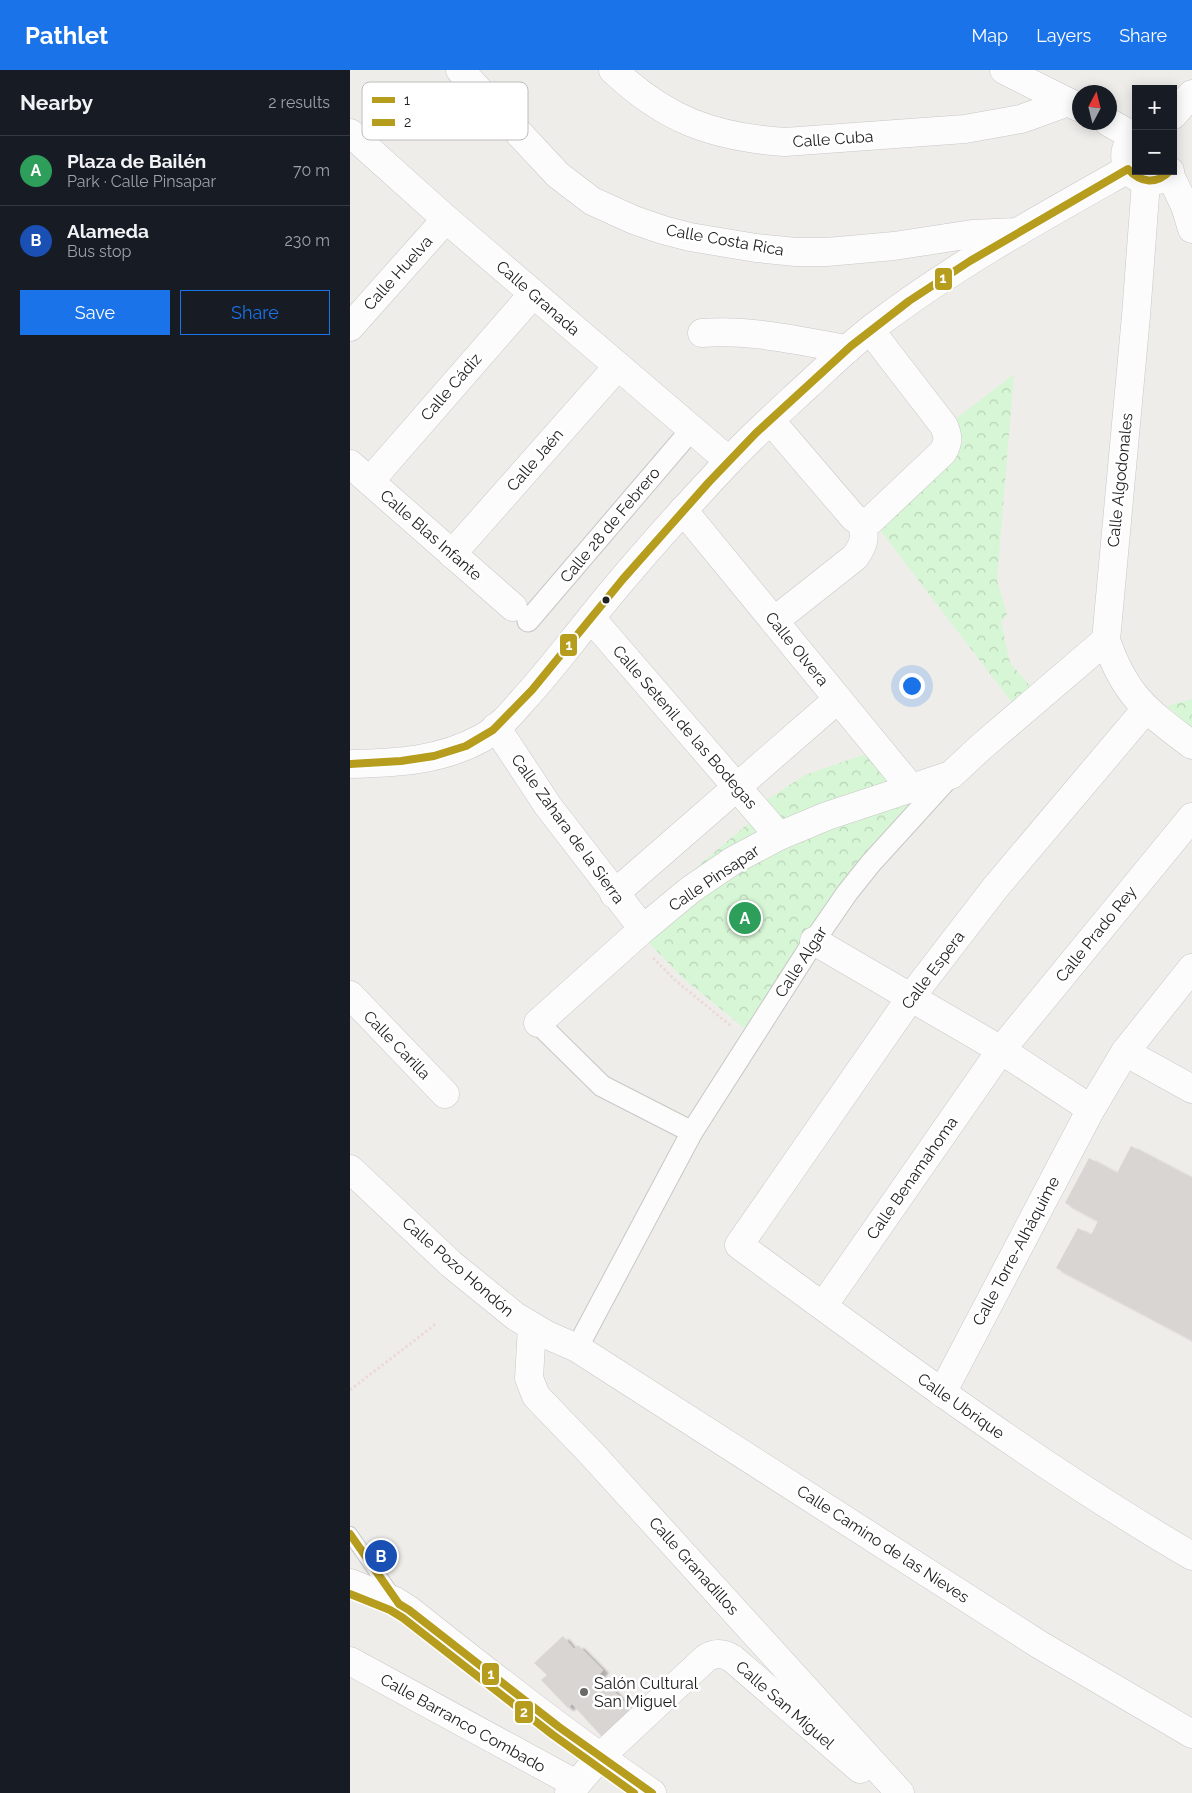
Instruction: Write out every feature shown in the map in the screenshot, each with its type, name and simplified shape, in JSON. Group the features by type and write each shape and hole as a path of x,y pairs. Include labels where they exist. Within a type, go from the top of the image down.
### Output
{"street":[{"name":"Calle Costa Rica","path":"460,70 471,82"},
{"name":"Calle Cuba","path":"613,70 650,100 672,114 698,126 729,135 775,141 824,140 965,129 1021,119 1072,106"},
{"path":"1004,70 1072,104"},
{"path":"1177,111 1192,94"},
{"path":"1117,127 1132,135"},
{"name":"Calle Costa Rica","path":"525,140 558,175 592,201 614,212 663,230 718,242 796,252 858,250 972,234 1018,232"},
{"name":"Calle Algodonales","path":"1132,141 1126,148 1125,162 1132,163"},
{"name":"Calle Granada","path":"354,144 446,219 729,461"},
{"path":"350,764 385,764 425,759 464,746 496,727 539,683 591,618 683,510 729,461 847,349 910,300 1018,232 1144,175"},
{"name":"Calle Algodonales","path":"1159,175 1136,316 1106,640 1113,661 1123,680 1146,710 1192,745"},
{"path":"1165,175 1185,206 1192,229"},
{"name":"Calle Huelva","path":"350,327 446,219"},
{"name":"Calle Cádiz","path":"360,472 533,294"},
{"path":"771,421 854,518 862,522 870,520 943,452 948,444 948,435 944,426 870,330"},
{"path":"702,333 753,332 847,349"},
{"name":"Calle Jaén","path":"452,554 618,366"},
{"name":"Calle 28 de Febrero","path":"521,614 692,429"},
{"name":"Calle Blas Infante","path":"360,472 521,614"},
{"name":"Calle Olvera","path":"683,510 911,788"},
{"path":"774,621 855,556 863,546 862,522"},
{"name":"Calle Setenil de las Bodegas","path":"591,618 779,836"},
{"name":"Calle Algar","path":"577,1348 692,1132 814,941 847,893 897,833 950,775 1106,640"},
{"path":"614,894 838,699"},
{"name":"Calle Espera","path":"739,1245 910,998 996,888 1146,710"},
{"name":"Calle Zahara de la Sierra","path":"496,727 548,806 614,894 638,933"},
{"name":"Calle Pinsapar","path":"538,1023 638,933 690,890 734,860 779,836 827,816 950,775"},
{"name":"Calle Prado Rey","path":"1001,1050 1192,817"},
{"path":"814,941 1001,1050 1091,1109"},
{"name":"Calle Torre-Alháquime","path":"942,1393 1091,1109 1125,1052 1192,968"},
{"name":"Calle Carilla","path":"350,995 445,1094"},
{"path":"538,1023 602,1086 692,1132"},
{"name":"Calle Benamahoma","path":"823,1306 1001,1050"},
{"path":"1125,1052 1192,1089"},
{"name":"Calle Pozo Hondón","path":"350,1169 451,1264 515,1316 532,1327 577,1348"},
{"name":"Calle Ubrique","path":"739,1245 942,1393 1068,1479 1192,1556"},
{"name":"Calle Granadillos","path":"532,1327 529,1378 536,1396 591,1453 899,1792"},
{"name":"Calle Camino de las Nieves","path":"577,1348 1040,1645 1192,1734"},
{"path":"350,1583 409,1610 515,1695 599,1758 652,1793"},
{"name":"Calle San Miguel","path":"572,1789 599,1758 706,1658 717,1653 733,1659 857,1767 899,1792"},
{"name":"Calle Barranco Combado","path":"350,1661 572,1789"}],"lane":[{"path":"350,1534 399,1604"}],"path":[{"path":"638,933 675,980 750,1040"},
{"path":"350,1390 438,1323"}],"green space":[{"path":"1014,374 997,580 1007,615 1001,622 1010,663 1032,688 1014,705 876,525 963,442 954,420"},
{"path":"1192,699 1192,729 1167,706"},
{"path":"868,753 891,787 781,828 762,803 805,775"},
{"path":"915,798 748,1031 683,978 643,937 782,843"},
{"path":"755,818 768,834 642,913"}],"building":[{"path":"1131,1146 1192,1178 1192,1340 1056,1268 1078,1228 1091,1235 1098,1221 1065,1203 1089,1158 1117,1173"},
{"name":"Salón Cultural San Miguel","path":"563,1636 574,1649 578,1645 603,1670 599,1675 633,1711 604,1739 572,1704 568,1708 541,1680 547,1675 534,1663"}],"transit line":[{"name":"1","path":"350,764 401,761 434,756 466,746 493,730 532,690 623,579 709,482 756,433 851,346 909,301 970,261 1128,169 1132,173"},
{"name":"1","path":"1135,175 1149,180 1159,179 1166,175"},
{"name":"1","path":"350,1534 399,1604 559,1727 652,1793"},
{"name":"2","path":"350,1594 390,1610 403,1618 553,1735 634,1793"}],"place":[{"name":"Plaza de Bailén","path":"745,918"},
{"name":"Alameda","path":"381,1556"},
{"name":"Salón Cultural San Miguel","path":"584,1692"}]}
